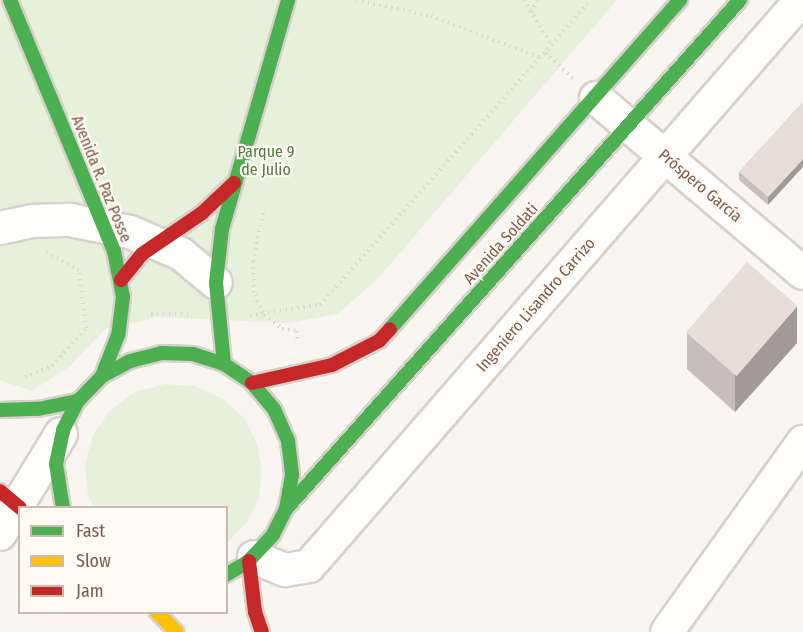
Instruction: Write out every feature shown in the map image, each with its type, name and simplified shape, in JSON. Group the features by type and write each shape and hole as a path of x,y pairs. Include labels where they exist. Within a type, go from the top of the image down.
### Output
{"main road":[{"name":"Avenida R. Paz Posse","path":"10,0 114,251 121,280 121,314 118,335 102,376"},
{"path":"224,364 216,282 222,229 288,0"},
{"name":"Avenida Soldati","path":"252,383 332,365 379,341 596,98 680,0"},
{"name":"Avenida Soldati","path":"286,509 741,0"},
{"path":"121,280 142,254 202,213 234,183"},
{"path":"63,506 56,464 63,430 78,401 102,376 130,361 161,353 193,354 224,364 252,383 274,409 288,441 292,475 286,509 273,535 252,559 228,574"},
{"path":"0,410 38,409 78,401"},
{"path":"252,559 255,612 262,632"},
{"path":"159,614 176,632"}],"street":[{"name":"Ingeniero Lisandro Carrizo","path":"252,559 285,570 309,566 801,0"},
{"name":"Próspero García","path":"596,98 803,273"},
{"path":"0,228 34,221 101,224 157,242 181,254 216,282"},
{"path":"0,534 13,502 63,430"},
{"path":"667,632 803,442"}],"path":[{"path":"356,0 431,16 541,58"},
{"path":"524,0 552,46"},
{"path":"531,12 537,0"},
{"path":"84,314 264,315 320,305 591,0"},
{"path":"15,381 52,366 86,328 79,270 41,248"}],"green space":[{"name":"Parque 9 de Julio","path":"0,0 617,0 376,281 337,314 289,323 157,317 104,330 70,366 32,391 0,380"},
{"path":"165,384 195,386 223,399 244,418 257,443 262,470 259,498 247,522 228,542 228,506 94,506 88,495 85,464 93,435 110,410 135,392"}],"building":[{"path":"803,102 803,159 768,197 739,172"},
{"path":"747,262 798,306 737,376 686,332"}],"traffic: fast":[{"path":"10,0 114,251 123,297 118,335 102,376"},
{"path":"224,364 216,283 222,229 288,0"},
{"path":"390,329 680,0"},
{"path":"286,509 740,0"},
{"path":"63,506 56,464 63,430 78,401 102,376 130,361 161,353 193,354 224,364 252,383 274,409 288,441 292,475 286,509 273,535 249,561 228,574"},
{"path":"0,410 38,409 78,401"}],"traffic: slow":[{"path":"159,614 176,632"}],"traffic: jam":[{"path":"121,280 142,254 202,213 234,183"},
{"path":"252,383 332,365 379,341 390,329"},
{"path":"0,491 18,506"},
{"path":"249,561 255,612 262,632"}]}
